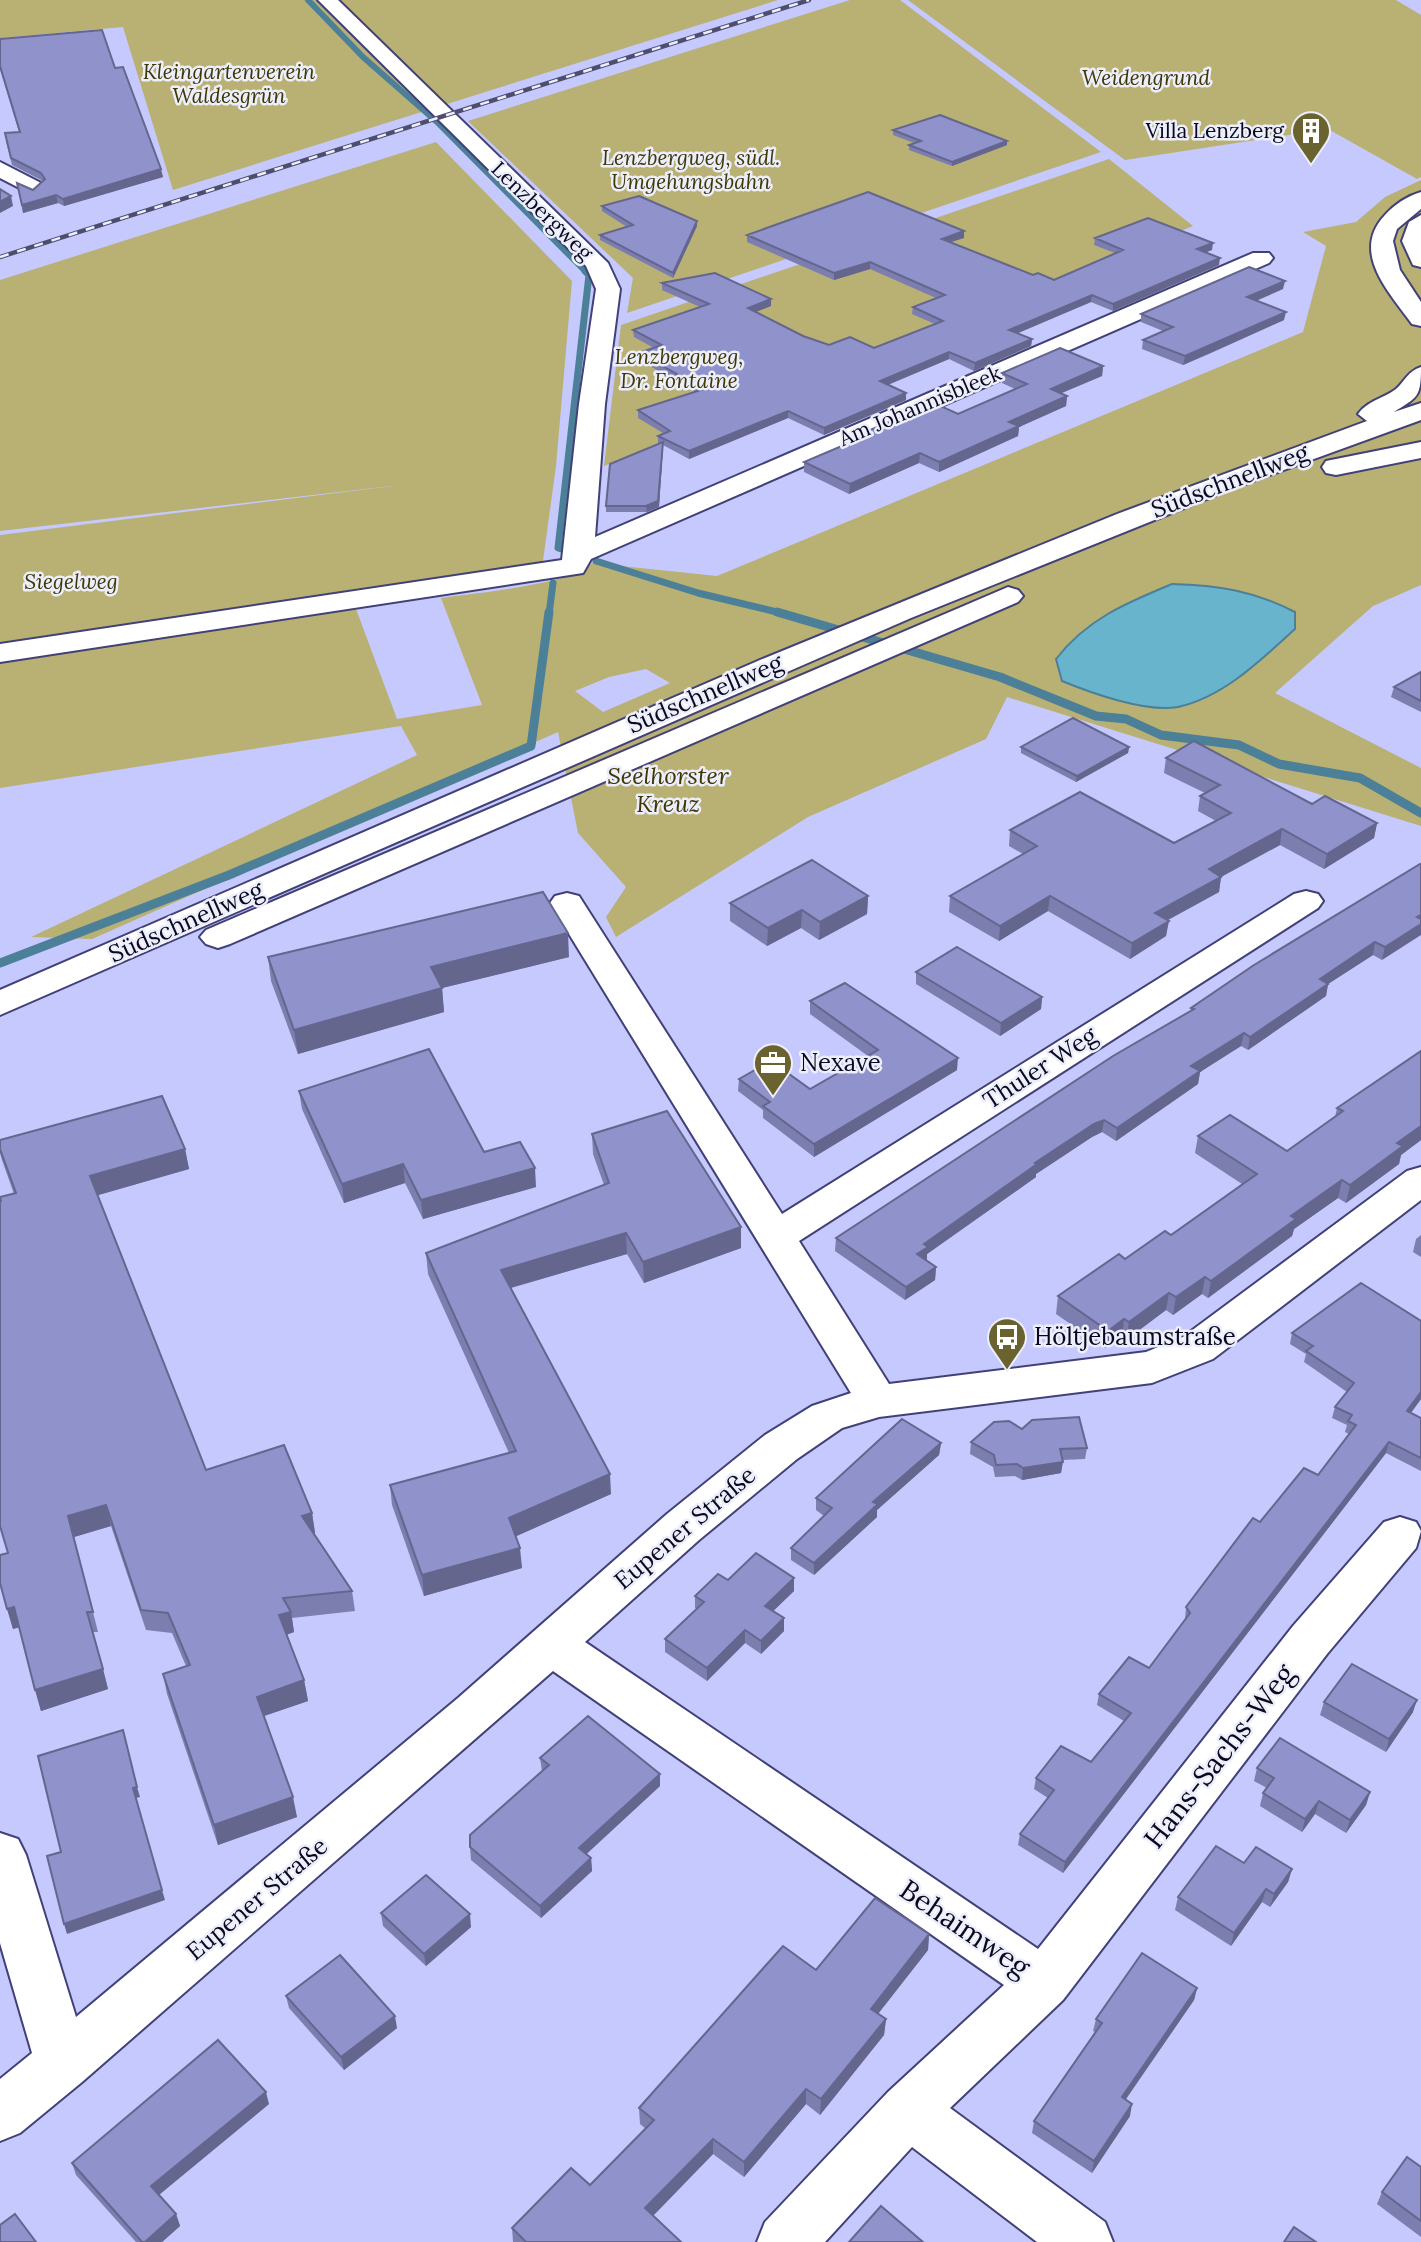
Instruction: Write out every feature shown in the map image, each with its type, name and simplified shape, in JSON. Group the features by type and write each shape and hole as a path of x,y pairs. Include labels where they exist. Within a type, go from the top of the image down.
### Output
{"main road":[{"name":"Lenzbergweg","path":"327,0 596,263 608,289 592,404 576,560"},
{"path":"0,169 33,188"},
{"path":"1421,199 1388,224 1380,245 1384,269 1421,319"},
{"path":"1421,222 1413,237 1413,247 1421,260"},
{"name":"Am Johannisbleek","path":"576,560 1261,258"},
{"path":"1283,460 1390,404 1405,394 1421,375"},
{"name":"Südschnellweg","path":"0,1029 398,861 633,740 902,610 1283,460 1421,411"},
{"name":"Südschnellweg","path":"0,1004 633,740 1421,436"},
{"path":"1336,467 1421,450"},
{"path":"0,653 576,560"},
{"name":"Thuler Weg","path":"776,1237 1306,901"},
{"path":"567,903 878,1401 1152,1367 1198,1348 1421,1180"},
{"name":"Eupener Straße","path":"0,2114 63,2064 683,1527 781,1447 827,1417 878,1401"},
{"name":"Hans-Sachs-Weg","path":"1044,1983 1310,1640 1400,1535"},
{"name":"Behaimweg","path":"551,1644 1044,1983 908,2111"},
{"path":"0,1855 63,2064"},
{"path":"786,2242 908,2111 1084,2242"}],"green space":[{"name":"Kleingartenverein Waldesgrün","path":"0,0 778,0 173,190 123,27 0,38"},
{"name":"Lenzbergweg, südl. Umgehungsbahn","path":"850,0 900,0 1101,152 627,313 633,278 468,121"},
{"name":"Weidengrund","path":"908,0 1396,0 1421,15 1421,177 1417,179 1328,129 1125,160"},
{"name":"Siegelweg","path":"436,142 572,281 556,466 542,568 0,649 0,535 400,485 0,531 0,280"},
{"name":"Lenzbergweg, Dr. Fontaine","path":"1109,159 1193,226 604,466 621,325"},
{"name":"Seelhorster Kreuz","path":"1421,180 1421,585 1373,606 1275,693 1421,768 1421,826 1007,697 986,739 808,817 616,937 606,917 626,887 578,833 558,732 92,939 31,937 417,755 401,726 0,788 0,662 356,609 397,719 482,705 441,598 544,582 581,571 592,563 717,576 1303,332 1326,246 1303,232 1356,222 1385,197","holes":["646,669 670,683 603,712 575,691 609,677"]}],"water":[{"path":"1172,584 1220,588 1265,599 1295,612 1295,629 1227,686 1195,702 1178,707 1135,705 1062,681 1056,659 1081,633 1108,614"}],"building":[{"path":"102,30 115,68 123,67 161,169 63,199 56,195 22,205 17,183 33,190 45,179 41,173 11,158 5,133 20,132 0,66 0,39"},
{"path":"940,115 1007,141 952,162 909,145 921,141 893,130"},
{"path":"0,189 11,196 0,202"},
{"path":"868,192 964,231 942,239 1033,275 1038,273 1054,280 1123,250 1095,238 1148,218 1213,243 1197,249 1220,258 1113,304 1092,295 1009,330 1032,339 975,363 949,352 880,381 906,393 824,428 788,411 689,451 658,436 670,431 638,410 704,389 639,353 662,345 633,330 709,304 662,283 715,273 771,299 748,308 803,336 829,345 850,337 874,348 943,321 913,307 945,295 870,262 834,273 747,235"},
{"path":"639,196 697,221 673,273 600,235 633,225 602,206"},
{"path":"1249,267 1285,281 1247,297 1286,312 1185,356 1143,340 1173,327 1141,314"},
{"path":"1060,348 1103,366 1051,389 1067,396 1009,422 1019,426 939,462 920,453 850,484 804,462 856,440 851,438 934,403 958,414 1027,384 1002,373"},
{"path":"663,442 658,501 646,506 606,506 610,464"},
{"path":"1421,672 1421,701 1394,687"},
{"path":"1073,718 1129,747 1077,776 1021,747"},
{"path":"1194,741 1312,804 1325,796 1377,823 1327,854 1282,829 1209,869 1221,877 1155,913 1169,921 1132,943 1050,896 1000,926 950,896 1037,846 1010,830 1080,792 1174,843 1231,813 1200,796 1220,785 1166,758"},
{"path":"812,860 868,896 820,922 802,910 768,928 730,903"},
{"path":"1420,864 1421,915 1417,917 1421,919 1421,924 1385,947 1375,942 1320,979 1328,984 1250,1037 1244,1033 1191,1066 1200,1071 1117,1128 1104,1120 1094,1124 1035,1163 1037,1164 924,1244 928,1247 917,1254 936,1267 906,1287 836,1238 1113,1056 1194,1009 1191,1008 1254,965"},
{"path":"543,892 568,933 431,967 442,988 294,1030 268,957"},
{"path":"957,947 1042,997 1001,1023 916,972"},
{"path":"845,983 958,1058 814,1144 763,1106 770,1102 739,1079 771,1061 810,1089 878,1050 810,1001"},
{"path":"429,1049 484,1152 520,1142 535,1168 421,1200 403,1164 342,1184 299,1091"},
{"path":"1421,1051 1421,1126 1397,1143 1403,1146 1350,1185 1342,1180 1291,1216 1296,1219 1211,1281 1205,1277 1176,1297 1169,1293 1129,1322 1124,1319 1108,1331 1058,1296 1119,1254 1125,1259 1165,1231 1171,1235 1257,1174 1198,1136 1230,1115 1287,1151 1343,1111 1337,1108"},
{"path":"162,1096 185,1149 90,1176 206,1470 284,1445 312,1513 302,1516 352,1591 283,1598 291,1612 279,1615 304,1680 257,1697 293,1797 214,1825 163,1674 190,1665 168,1613 141,1610 106,1505 68,1516 93,1612 87,1612 103,1669 35,1690 14,1607 7,1609 0,1583 0,1555 8,1553 0,1526 0,1197 16,1193 0,1149 0,1140"},
{"path":"667,1111 741,1227 643,1262 626,1233 501,1270 610,1474 509,1518 520,1548 422,1575 390,1485 516,1451 426,1253 609,1183 592,1134"},
{"path":"1361,1283 1421,1321 1421,1392 1407,1411 1421,1418 1421,1458 1389,1442 1065,1862 1020,1834 1054,1790 1036,1778 1061,1746 1091,1762 1131,1713 1099,1694 1129,1657 1149,1668 1190,1613 1186,1607 1253,1518 1260,1522 1304,1468 1318,1475 1356,1425 1348,1421 1352,1415 1335,1407 1354,1383 1306,1351 1313,1346 1292,1333"},
{"path":"1079,1417 1087,1448 1060,1449 1063,1462 1023,1468 1017,1464 996,1465 994,1455 971,1442 994,1422 1009,1421 1022,1429 1032,1420"},
{"path":"902,1419 941,1443 873,1502 878,1504 814,1563 791,1548 832,1508 816,1498"},
{"path":"756,1553 794,1578 765,1606 784,1618 761,1641 745,1630 707,1668 665,1639 704,1602 695,1596 718,1574 728,1580"},
{"path":"1352,1664 1417,1700 1389,1739 1324,1702"},
{"path":"588,1716 660,1774 579,1848 591,1858 540,1906 470,1847 470,1835 549,1765 540,1758"},
{"path":"123,1730 137,1787 133,1788 162,1890 64,1924 47,1856 61,1852 38,1756"},
{"path":"1280,1738 1370,1792 1350,1820 1319,1801 1305,1819 1263,1793 1274,1778 1257,1768"},
{"path":"1216,1846 1244,1863 1256,1847 1292,1869 1274,1894 1266,1889 1234,1933 1178,1897"},
{"path":"426,1875 470,1914 424,1954 381,1913"},
{"path":"875,1898 929,1934 871,2009 886,2019 821,2099 806,2089 744,2162 713,2139 645,2208 681,2242 526,2242 512,2228 571,2168 590,2185 654,2120 639,2108 783,1946 816,1970"},
{"path":"1142,1953 1197,1988 1122,2097 1132,2104 1094,2161 1034,2121 1102,2023 1096,2019"},
{"path":"340,1955 395,2016 341,2057 286,1996"},
{"path":"218,2040 266,2092 151,2186 176,2214 142,2242 72,2163"},
{"path":"1407,2157 1421,2167 1421,2221 1382,2192"},
{"path":"881,2206 923,2242 849,2242"},
{"path":"15,2214 36,2242 0,2242 0,2225"},
{"path":"1294,2227 1316,2242 1284,2242"}],"waterway":[{"path":"308,0 363,57 437,122 587,273"},
{"path":"565,550 558,548 589,275 587,273"},
{"path":"596,561 698,593 778,612"},
{"path":"549,614 553,583"},
{"path":"0,963 229,875 531,746 549,612"},
{"path":"778,612 785,614"},
{"path":"778,612 1000,677 1096,716 1126,719 1161,735 1239,745 1279,764 1360,778 1421,813"}],"railway":[{"path":"0,257 809,0"}],"place":[{"name":"Villa Lenzberg","path":"1311,165"},
{"name":"Nexave","path":"773,1097"},
{"name":"Höltjebaumstraße","path":"1007,1371"}]}
